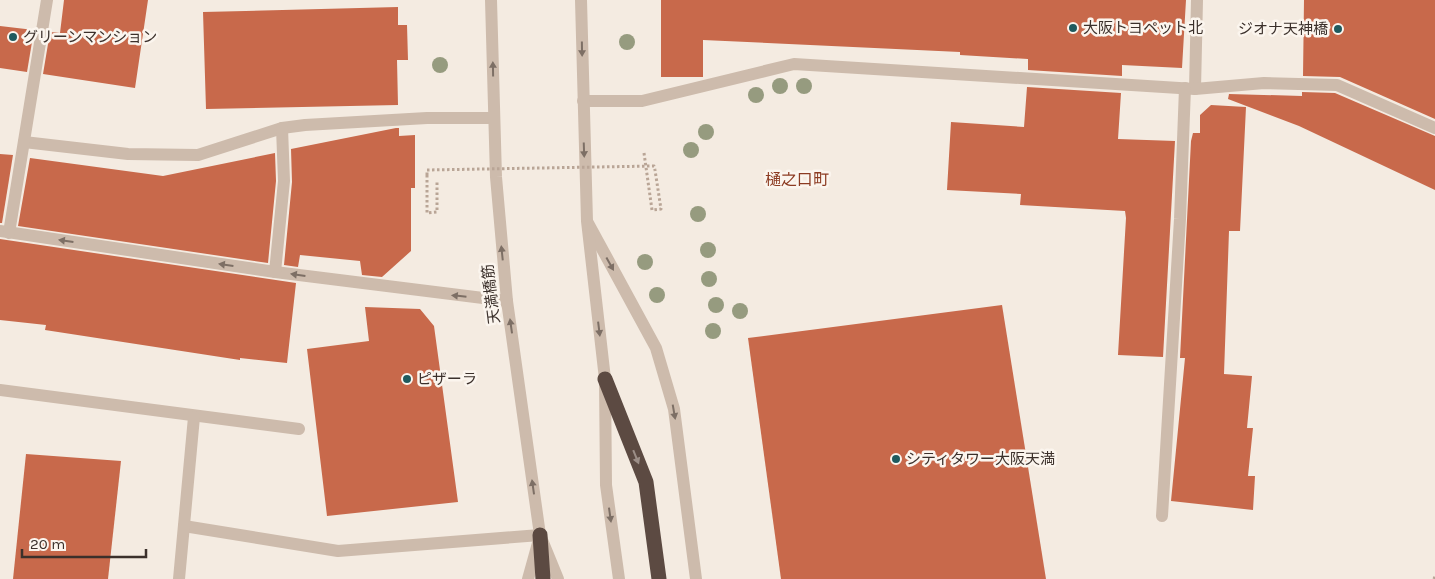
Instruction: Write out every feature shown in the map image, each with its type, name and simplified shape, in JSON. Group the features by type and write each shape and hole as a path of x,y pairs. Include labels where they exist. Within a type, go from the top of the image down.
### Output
{"highway":[{"path":"605,379 646,482 659,579"},
{"path":"540,535 543,579"}],"street":[{"path":"47,0 24,142 5,232 274,272 507,301"},
{"name":"天満橋筋","path":"492,0 494,118 500,226 507,301 540,535 558,579"},
{"path":"581,0 587,221 605,379 606,485 619,579"},
{"path":"1162,516 1180,219 1197,0"},
{"path":"583,101 642,101 794,64 1190,89 1264,84 1337,85 1435,128"},
{"path":"24,142 128,154 198,155 282,128 305,124 427,118 494,118"},
{"path":"274,272 284,181 282,128"},
{"path":"587,221 656,348 674,409 696,579"},
{"path":"0,390 194,417 299,429"},
{"path":"179,579 194,417"},
{"path":"184,526 338,551 540,535 528,579"}],"path":[{"path":"437,181 437,212 427,213 427,170 654,166 661,209 652,210 645,174 644,153"}],"building":[{"path":"64,0 148,0 135,88 43,74 50,32 60,33"},
{"path":"661,0 1186,0 1182,68 1122,65 1122,76 1028,70 1028,59 960,55 960,52 703,40 703,77 661,77"},
{"path":"1304,0 1435,0 1435,119 1340,77 1303,76"},
{"path":"398,7 398,25 407,25 408,60 397,60 398,105 206,109 203,12"},
{"path":"0,26 34,30 27,72 0,68"},
{"path":"1027,87 1121,93 1118,139 1175,141 1163,357 1118,355 1125,211 1020,205 1021,194 947,190 951,122 1024,127"},
{"path":"1302,92 1335,93 1435,136 1435,190 1299,126 1228,99 1229,94 1302,96"},
{"path":"1211,105 1246,107 1240,231 1229,231 1224,374 1252,376 1247,428 1253,428 1248,476 1255,476 1253,510 1171,501 1185,358 1180,358 1191,141 1193,133 1200,133 1200,115"},
{"path":"399,128 399,136 415,135 415,188 411,188 411,251 382,277 362,275 360,261 300,255 298,267 284,265 292,182 291,149"},
{"path":"275,153 276,181 268,263 18,226 30,158 163,176"},
{"path":"0,154 13,155 2,223 0,223"},
{"path":"0,239 296,283 287,363 240,358 240,360 45,330 46,325 0,320"},
{"name":"シティタワー大阪天満","path":"1002,305 1046,579 781,579 748,338"},
{"path":"365,307 420,309 434,326 458,502 327,516 307,349 369,341"},
{"path":"26,454 121,461 108,579 13,579"}],"place":[{"name":"大阪トヨペット北","path":"1073,28"},
{"name":"ジオナ天神橋","path":"1338,29"},
{"name":"グリーンマンション","path":"13,37"},
{"name":"ピザーラ","path":"407,379"},
{"name":"シティタワー大阪天満","path":"896,459"}],"district":[{"name":"樋之口町","path":"797,179"}]}
